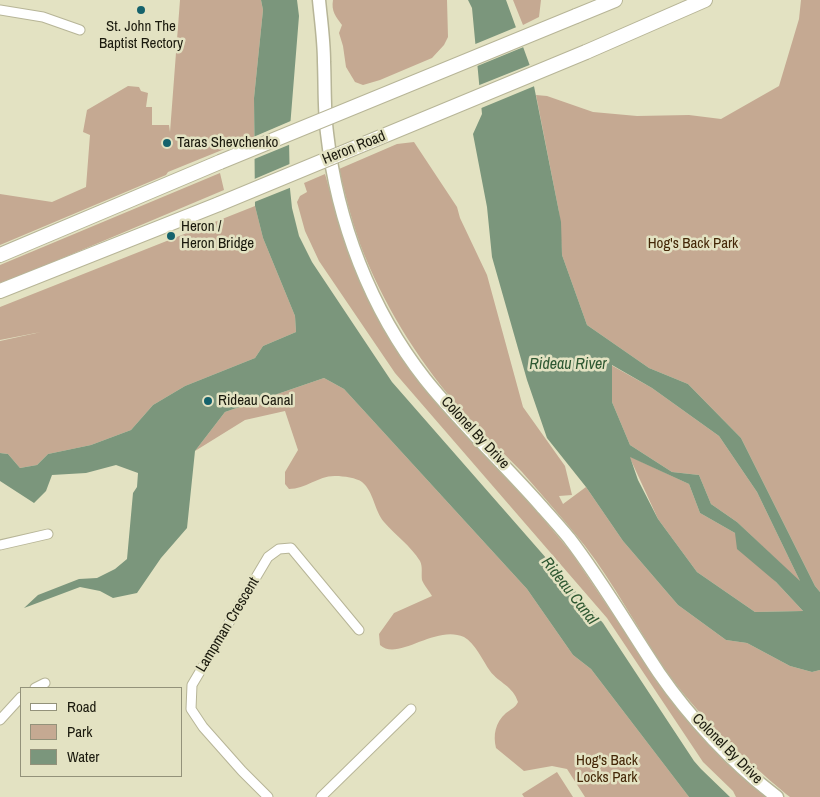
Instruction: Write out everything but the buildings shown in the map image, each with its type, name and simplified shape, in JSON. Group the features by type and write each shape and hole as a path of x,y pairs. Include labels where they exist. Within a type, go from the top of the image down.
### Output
{"main road":[{"name":"Colonel By Drive","path":"319,0 324,47 326,130 337,194 359,262 376,300 402,346 443,400 568,536 660,674 681,702 721,747 778,797"},
{"path":"0,255 220,162 614,0"},
{"name":"Heron Road","path":"0,291 219,204 586,52 706,0"}],"street":[{"path":"0,10 43,17 80,30"},
{"path":"0,546 48,534"},
{"name":"Lampman Crescent","path":"268,797 203,727 191,708 192,686 268,558 279,549 291,548 359,630"},
{"path":"37,687 45,683"},
{"path":"0,720 20,698"},
{"path":"321,797 411,709"}],"green space":[{"path":"180,0 261,0 263,10 254,98 254,137 0,245 0,194 52,202 86,187 90,135 83,132 87,110 128,86 139,87 141,91 148,93 146,107 152,107 152,125 169,125 170,132"},
{"path":"333,0 447,0 448,37 444,45 432,58 380,80 363,85 355,82 346,67 339,33 342,25 333,11"},
{"path":"513,0 541,0 539,17 523,25"},
{"name":"Hog's Back Park","path":"801,0 820,0 820,592 815,586 741,438 688,384 649,368 587,325 562,255 559,212 536,95 547,96 593,112 637,116 689,115 721,119 779,86 799,19"},
{"path":"414,142 457,207 460,218 487,275 523,407 565,466 572,495 559,496 563,504 586,487 623,541 678,605 726,640 747,643 790,666 812,672 820,670 820,797 790,797 737,750 691,703 664,668 585,546 522,472 456,404 427,367 401,328 389,308 360,244 339,169 397,144"},
{"path":"220,173 224,190 0,283 0,265"},
{"path":"325,174 347,250 364,290 387,333 412,372 443,411 509,478 571,552 654,675 769,797 736,797 733,791 703,762 607,618 395,373 319,261 305,231 297,202 300,196 307,192 304,183"},
{"path":"255,206 263,238 295,316 296,332 263,346 255,358 185,386 153,405 131,430 91,445 48,454 37,465 20,468 8,454 0,453 0,341 41,332 0,340 0,307"},
{"path":"611,365 652,388 719,436 757,492 801,583 737,522 711,504 699,475 672,472 630,445 612,402"},
{"name":"Hog's Back Locks Park","path":"324,378 344,389 527,589 573,655 591,669 689,797 585,797 567,769 552,766 524,771 496,748 495,743 497,725 502,717 517,704 516,697 490,671 468,640 453,634 429,638 397,649 388,649 380,645 379,634 394,613 432,596 422,580 420,561 412,550 384,522 369,491 362,482 353,478 330,476 301,487 289,489 285,484 285,472 298,450 285,411 245,420 195,451 225,412"},
{"path":"629,456 689,484 700,513 735,533 803,611 755,612 697,572 658,519"},
{"path":"557,772 573,797 524,797 522,794"}],"water":[{"name":"Rideau Canal","path":"261,0 297,0 299,16 289,140 290,189 292,208 299,236 312,262 392,382 603,623 694,761 730,797 689,797 591,669 573,655 527,589 344,389 324,378 225,412 195,451 187,528 161,558 137,593 113,598 100,591 80,587 24,608 38,595 79,579 97,578 115,569 127,559 133,493 137,487 138,473 116,465 86,473 52,475 46,491 34,503 0,481 0,453 8,454 20,468 37,465 48,454 91,445 131,430 153,405 185,386 255,358 263,346 296,332 295,316 263,238 255,206 254,98 263,10"},
{"name":"Rideau River","path":"468,0 506,0 530,66 561,222 562,255 587,325 649,368 688,384 741,438 815,586 820,592 820,670 812,672 790,666 747,643 726,640 678,605 623,541 586,487 547,438 527,380 492,257 487,207 473,134 482,114 472,8","holes":["612,365 652,388 719,436 757,492 800,581 737,522 711,504 699,475 672,472 630,445 612,402","630,457 689,484 700,513 735,533 737,549 776,582 803,611 755,612 697,572 658,519 638,480"]}],"pier":[{"path":"519,26 526,46 475,67 473,45"},
{"path":"532,64 537,85 479,109 477,86"},
{"path":"293,120 291,144 252,160 251,138"},
{"path":"292,163 292,187 252,203 252,180"}],"place":[{"name":"St. John The Baptist Rectory","path":"141,10"},
{"name":"Taras Shevchenko","path":"167,143"},
{"name":"Heron / Heron Bridge","path":"171,236"},
{"name":"Rideau Canal","path":"208,401"}]}
